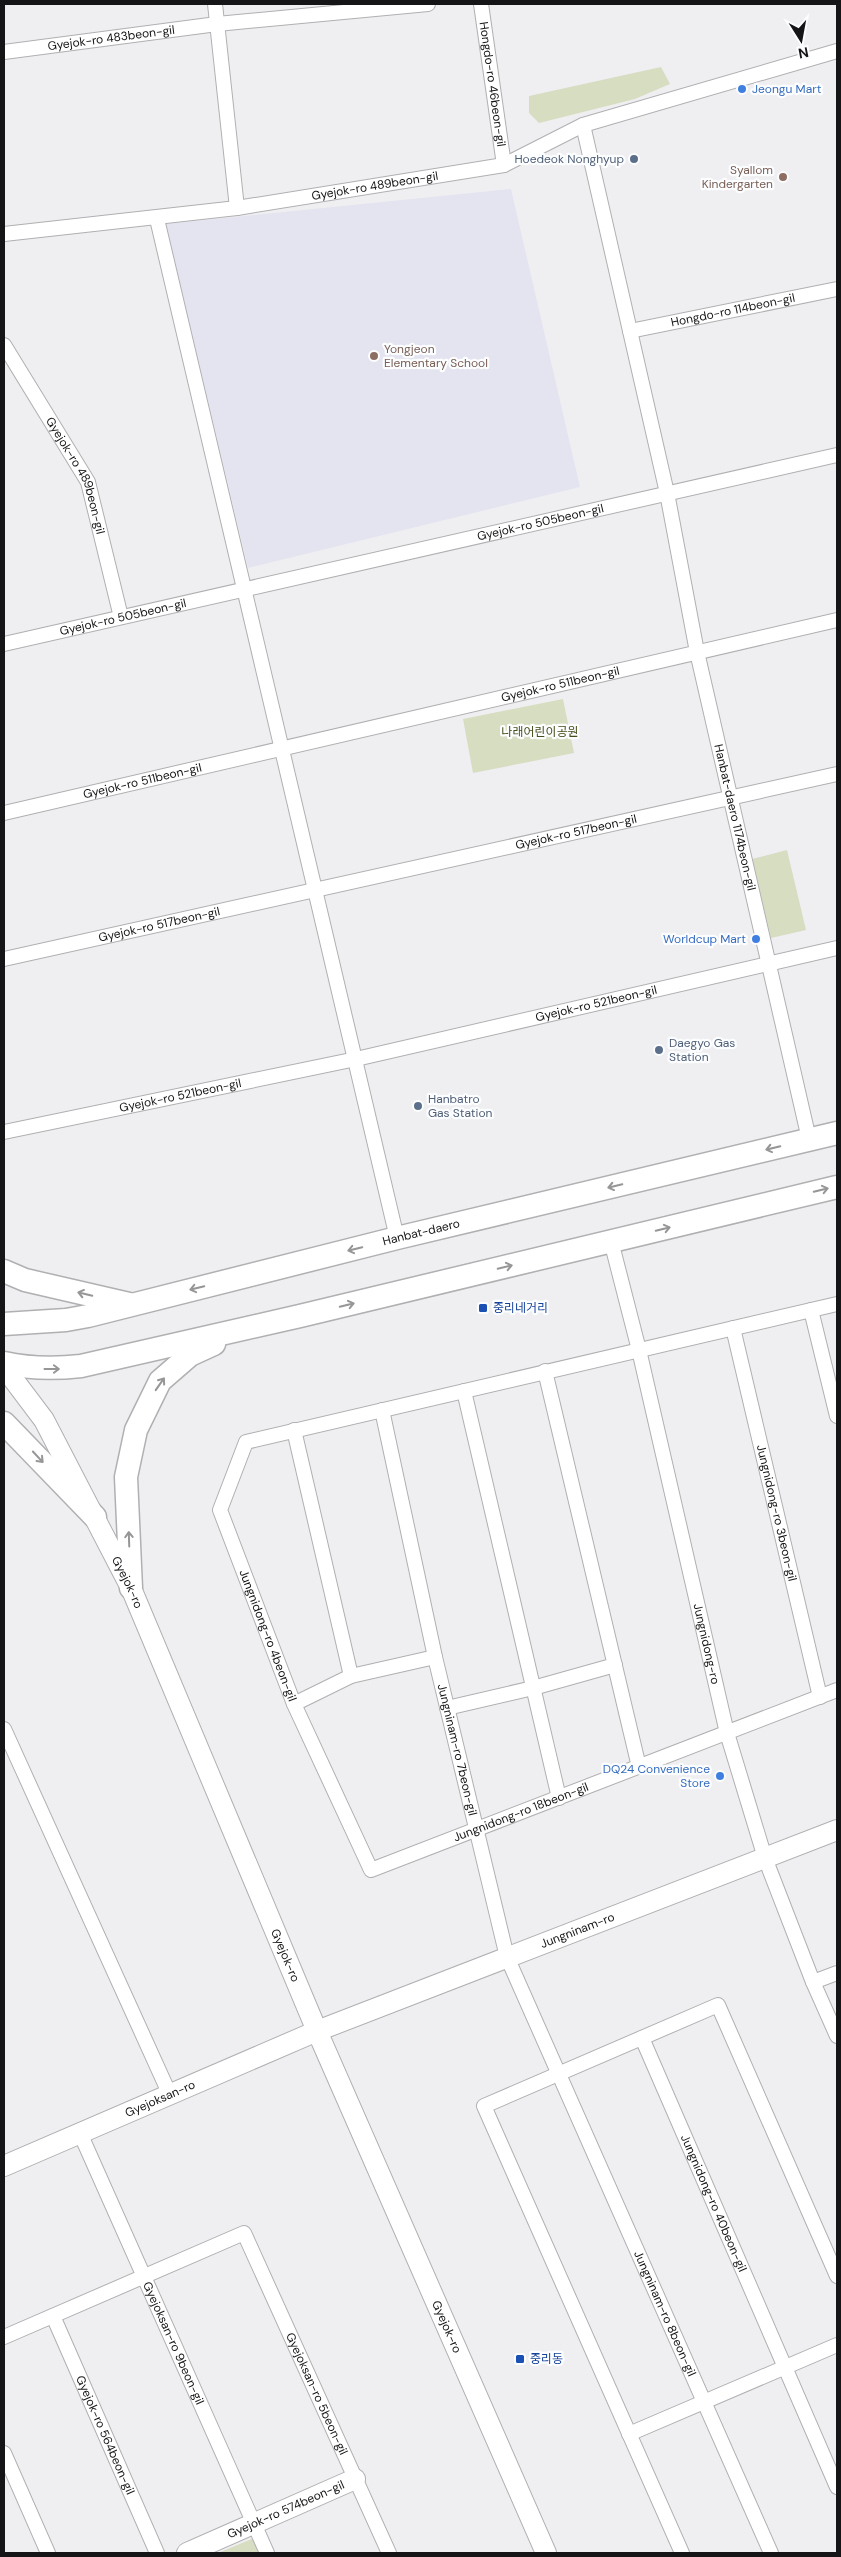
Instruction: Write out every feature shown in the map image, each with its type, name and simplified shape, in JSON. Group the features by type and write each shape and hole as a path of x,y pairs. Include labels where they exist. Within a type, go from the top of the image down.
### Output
{"main road":[{"name":"Hanbat-daero","path":"4,1324 66,1320 132,1305 397,1238 837,1133"},
{"path":"4,1364 27,1368 57,1369 82,1366 300,1316 837,1186"},
{"path":"4,1270 25,1280 132,1305"},
{"path":"131,1588 126,1476 136,1430 160,1381 190,1354 228,1337 300,1316"},
{"name":"Gyejok-ro","path":"4,1368 44,1420 131,1588 317,2031 546,2553"},
{"path":"4,1423 95,1517"},
{"name":"Jungninam-ro","path":"317,2031 837,1830"},
{"name":"Gyejoksan-ro","path":"4,2166 317,2031"},
{"name":"Gyejok-ro 574beon-gil","path":"187,2553 355,2479"}],"street":[{"path":"215,4 236,208"},
{"name":"Gyejok-ro 483beon-gil","path":"4,52 217,24 428,4"},
{"name":"Hongdo-ro 46beon-gil","path":"481,4 504,165"},
{"name":"Gyejok-ro 489beon-gil","path":"4,234 236,208 504,165 583,125 837,51"},
{"path":"583,125 667,493"},
{"path":"157,218 242,590 283,749 397,1238"},
{"name":"Hongdo-ro 114beon-gil","path":"630,331 837,289"},
{"name":"Gyejok-ro 489beon-gil","path":"4,345 88,482 120,617"},
{"name":"Gyejok-ro 505beon-gil","path":"4,644 837,454"},
{"name":"Hanbat-daero 1174beon-gil","path":"667,493 698,652 809,1139"},
{"name":"Gyejok-ro 511beon-gil","path":"4,813 837,620"},
{"name":"Gyejok-ro 517beon-gil","path":"4,959 837,774"},
{"name":"Gyejok-ro 521beon-gil","path":"4,1132 356,1059 837,948"},
{"name":"Jungnidong-ro","path":"611,1241 639,1350 727,1733 765,1858 813,1982 837,2036"},
{"path":"639,1350 837,1304"},
{"path":"811,1310 837,1416"},
{"name":"Jungnidong-ro 3beon-gil","path":"733,1328 820,1697"},
{"name":"Jungnidong-ro 4beon-gil","path":"371,1870 294,1704 220,1510 246,1442 639,1350"},
{"path":"545,1372 639,1767"},
{"path":"464,1391 559,1798"},
{"name":"Jungninam-ro 7beon-gil","path":"382,1410 436,1657 507,1957"},
{"path":"294,1430 351,1676"},
{"path":"294,1704 351,1676 436,1657"},
{"path":"448,1708 534,1688 615,1665"},
{"name":"Jungnidong-ro 18beon-gil","path":"371,1870 837,1690"},
{"path":"4,1729 170,2095"},
{"name":"Jungninam-ro 8beon-gil","path":"507,1957 771,2553"},
{"path":"813,1982 837,1973"},
{"path":"682,2553 484,2106 718,2005 837,2276"},
{"name":"Jungnidong-ro 40beon-gil","path":"642,2038 837,2487"},
{"name":"Gyejoksan-ro 9beon-gil","path":"80,2133 267,2553"},
{"name":"Gyejoksan-ro 5beon-gil","path":"144,2276 244,2233 389,2553"},
{"path":"4,2337 144,2276"},
{"name":"Gyejok-ro 564beon-gil","path":"53,2316 157,2553"},
{"path":"629,2434 837,2345"},
{"path":"4,2453 48,2553"}],"shaded area":[{"name":"Yongjeon Elementary School","path":"511,189 580,487 248,568 166,224"}],"green space":[{"path":"661,67 670,84 635,99 539,123 529,113 529,96"},
{"name":"나래어린이공원","path":"563,699 574,753 473,773 463,719"},
{"path":"787,850 806,930 771,938 752,859"},
{"path":"254,2538 260,2553 218,2553"}],"place":[{"name":"Jeongu Mart","path":"742,89"},
{"name":"Hoedeok Nonghyup","path":"634,159"},
{"name":"Syallom Kindergarten","path":"783,177"},
{"name":"Yongjeon Elementary School","path":"374,356"},
{"name":"Worldcup Mart","path":"756,939"},
{"name":"Daegyo Gas Station","path":"659,1050"},
{"name":"Hanbatro Gas Station","path":"418,1106"},
{"name":"중리네거리","path":"483,1308"},
{"name":"DQ24 Convenience Store","path":"720,1776"},
{"name":"중리동","path":"520,2359"}]}
